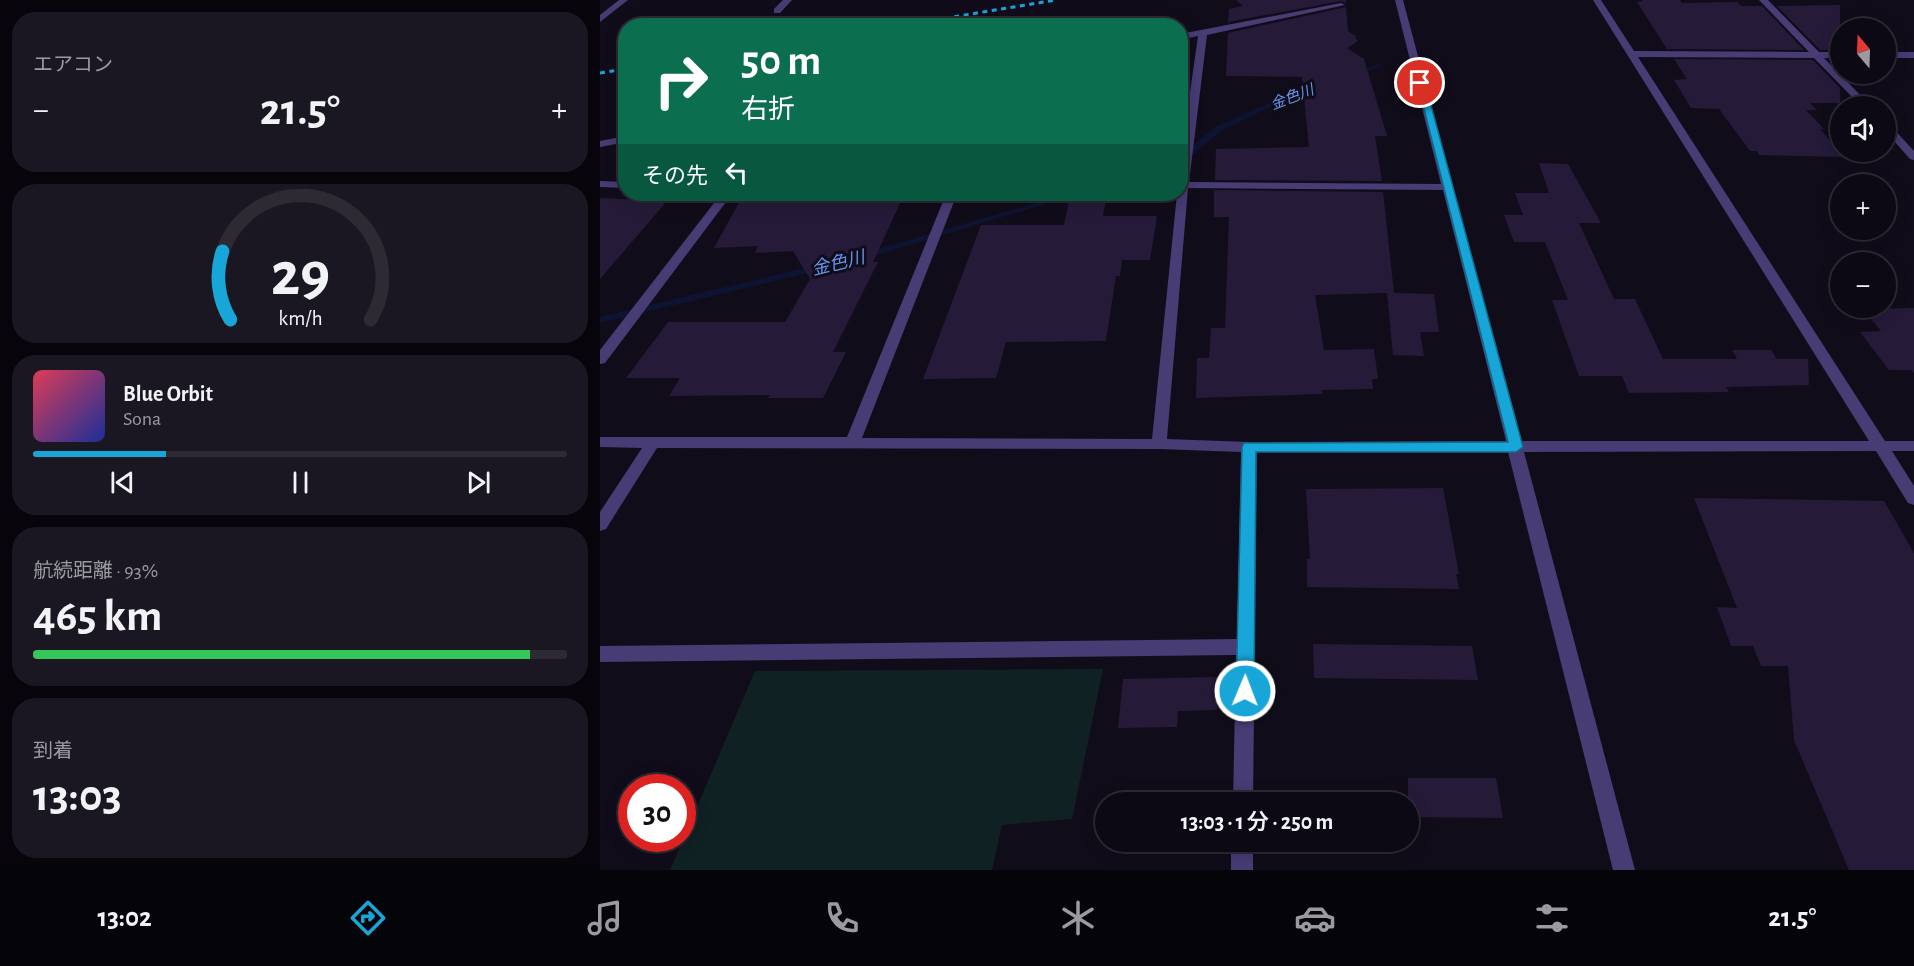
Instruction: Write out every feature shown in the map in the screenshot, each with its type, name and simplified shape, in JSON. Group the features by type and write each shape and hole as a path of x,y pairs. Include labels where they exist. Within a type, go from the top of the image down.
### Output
{"street":[{"path":"600,19 624,0"},
{"path":"777,11 788,0"},
{"path":"1399,0 1624,870"},
{"path":"1597,0 1914,499"},
{"path":"1763,0 1856,96"},
{"path":"1188,36 1341,5"},
{"path":"1188,142 1203,33"},
{"path":"1632,54 1830,55"},
{"path":"1896,55 1914,55"},
{"path":"1896,138 1914,157"},
{"path":"600,144 618,141"},
{"path":"600,184 618,184"},
{"path":"1188,185 1447,187"},
{"path":"600,360 721,201"},
{"path":"852,443 949,201"},
{"path":"1159,444 1181,201"},
{"path":"600,442 1159,444 1249,447 1914,446"},
{"path":"600,525 653,442"},
{"path":"1243,792 1249,447"},
{"path":"600,654 1246,647"},
{"path":"1242,852 1242,870"}],"shaded area":[{"path":"1103,669 1072,819 1002,825 992,870 670,870 678,852 696,852 696,809 755,671"}],"building":[{"path":"1236,0 1346,0 1346,3 1341,1 1228,22 1229,9 1243,6"},
{"path":"1680,0 1682,3 1737,2 1741,6 1762,6 1804,50 1667,49 1637,2"},
{"path":"1840,5 1840,18 1830,18 1830,50 1820,50 1777,6"},
{"path":"1346,7 1348,31 1357,37 1355,38 1358,41 1347,48 1364,59 1387,136 1375,136 1382,181 1215,180 1216,149 1309,147 1302,77 1226,76 1228,33"},
{"path":"1674,59 1813,60 1830,78 1830,84 1836,84 1840,88 1840,96 1830,96 1830,103 1810,103 1817,110 1806,110 1824,129 1820,129 1830,141 1830,157 1759,155 1757,151 1750,151 1719,109 1691,108 1674,80 1687,79"},
{"path":"1539,163 1568,164 1601,223 1579,223 1614,299 1635,299 1663,359 1737,359 1732,350 1771,350 1777,359 1808,359 1809,385 1726,387 1729,392 1629,393 1622,376 1579,376 1552,300 1568,300 1545,242 1514,242 1504,215 1523,215 1515,193 1549,193"},
{"path":"1214,190 1383,192 1394,293 1434,294 1439,332 1420,332 1424,356 1393,355 1387,293 1315,295 1324,350 1374,349 1378,379 1372,379 1373,389 1322,390 1322,394 1196,398 1197,358 1209,358 1211,328 1225,328 1229,217 1214,217"},
{"path":"600,198 618,199 618,201 667,201 600,279"},
{"path":"740,201 901,201 873,262 878,262 833,352 846,352 823,398 768,398 770,395 669,396 680,378 626,378 668,322 785,322 810,279 793,251 755,253 758,246 714,248"},
{"path":"1069,201 1106,201 1103,216 1157,216 1150,260 1122,260 1120,276 1116,276 1106,341 1006,342 996,378 923,379 981,225 1064,225"},
{"path":"1896,308 1914,308 1914,373 1911,370 1889,370 1860,332 1881,331 1870,318 1896,318"},
{"path":"1443,488 1459,574 1456,574 1459,589 1307,587 1307,559 1310,559 1306,489"},
{"path":"1694,498 1884,501 1914,553 1914,870 1849,870 1794,740 1788,666 1761,666 1753,646 1731,646 1717,607 1737,608"},
{"path":"1313,644 1472,646 1478,680 1314,678"},
{"path":"1217,677 1217,710 1178,711 1177,727 1118,728 1123,679"},
{"path":"1408,778 1496,778 1503,818 1419,817 1419,792 1408,792"}],"waterway":[{"name":"金色川","path":"1355,75 1380,65"},
{"name":"金色川","path":"1188,154 1218,129 1278,101 1315,89"},
{"name":"金色川","path":"864,256 1050,201"},
{"name":"金色川","path":"600,320 817,268"}],"railway":[{"path":"947,18 1056,0"},
{"path":"600,73 618,70"}],"route":[{"path":"1245,691 1249,447 1516,447 1420,83"}]}
